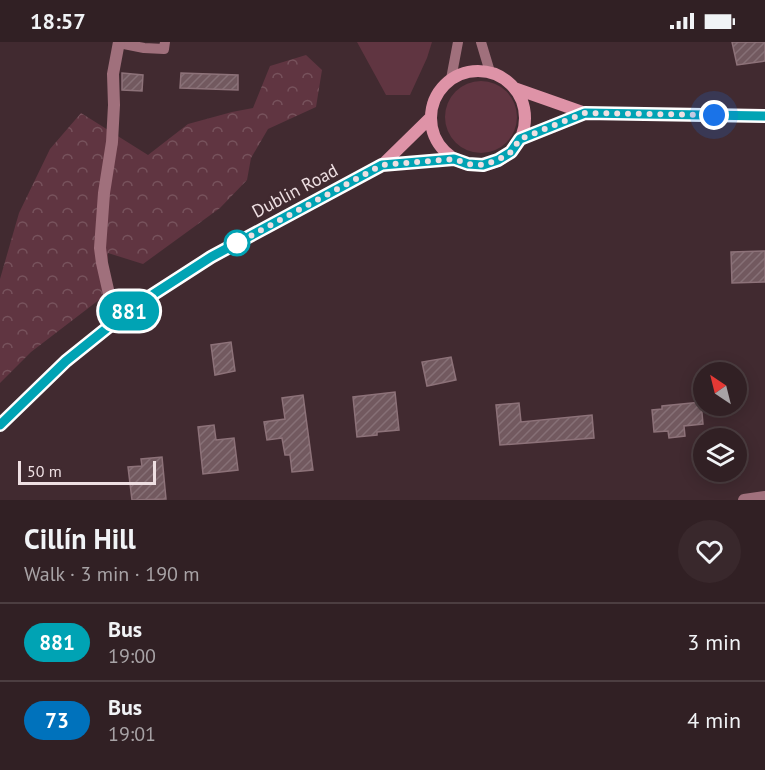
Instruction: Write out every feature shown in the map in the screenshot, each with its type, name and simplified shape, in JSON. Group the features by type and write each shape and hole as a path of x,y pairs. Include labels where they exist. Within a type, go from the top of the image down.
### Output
{"main road":[{"path":"470,71 490,72 503,78 514,88 525,113 520,139 511,152 483,165 468,164 454,159 441,148 433,134 430,118 436,96 451,79 470,71"},
{"path":"514,88 585,113 765,116"},
{"path":"520,139 585,113"},
{"path":"382,165 430,118"},
{"path":"382,165 454,159"},
{"name":"Dublin Road","path":"0,425 66,361 132,308 211,257 382,165"}],"street":[{"path":"119,42 113,74 112,142 104,193 100,248 109,294 132,308"},
{"path":"744,500 765,496"}],"lane":[{"path":"119,42 144,48 164,49 165,42"},
{"path":"451,79 458,42"},
{"path":"481,42 490,72"}],"green space":[{"path":"357,42 432,42 410,95 386,95"},
{"path":"306,55 322,70 316,107 268,129 251,158 247,180 220,208 143,264 108,253 108,293 31,352 0,383 0,279 19,213 50,149 81,113 148,155 188,124 253,108 270,66"},
{"path":"481,81 501,87 511,97 517,117 511,137 501,147 481,153 461,147 451,137 445,117 451,97 461,87"}],"building":[{"path":"732,42 765,42 765,61 737,65"},
{"path":"122,73 143,75 142,91 122,90"},
{"path":"181,73 238,75 238,90 180,88"},
{"path":"765,251 765,282 732,283 731,252"},
{"path":"231,342 235,371 215,375 211,345"},
{"path":"451,357 456,380 427,386 422,362"},
{"path":"395,392 399,430 357,437 353,397"},
{"path":"303,395 313,470 292,472 290,455 285,455 282,438 267,440 264,422 285,419 282,398"},
{"path":"519,403 521,422 592,415 594,438 500,445 496,405"},
{"path":"693,403 693,416 702,416 703,424 684,426 685,436 669,438 668,431 654,432 652,410 662,409 662,406"},
{"path":"214,425 216,440 234,438 238,470 203,474 198,427"},
{"path":"162,457 166,499 132,500 128,467 142,466 141,459"}],"bus line":[{"name":"881","path":"0,425 66,361 132,308 211,257 382,165 454,159 468,164 483,165 511,152 520,139 585,113 765,116"}],"route":[{"path":"237,243 230,247 382,165 454,159 468,164 483,165 511,152 520,139 585,113 714,115"}]}
